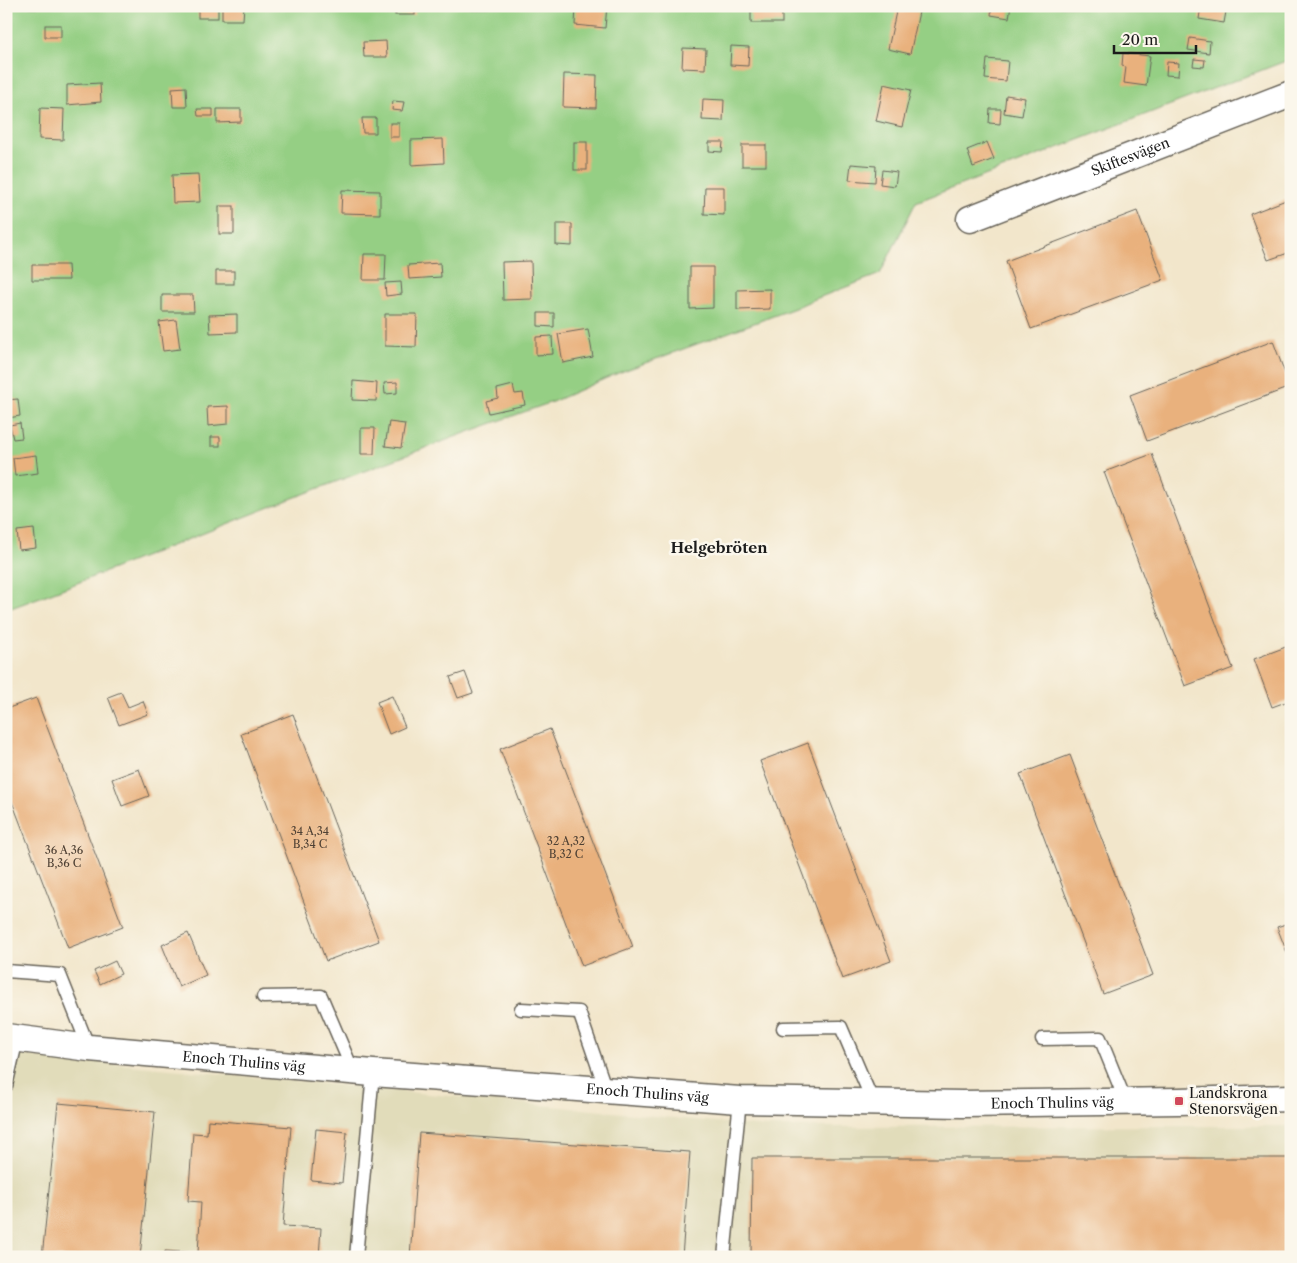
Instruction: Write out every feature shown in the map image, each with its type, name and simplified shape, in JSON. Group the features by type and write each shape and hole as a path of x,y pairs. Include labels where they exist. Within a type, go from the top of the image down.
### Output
{"street":[{"name":"Skiftesvägen","path":"970,219 1291,94"},
{"name":"Enoch Thulins väg","path":"12,1038 89,1048 363,1072 740,1100 962,1104 1291,1098"}],"lane":[{"path":"6,971 60,975 89,1048"},
{"path":"263,997 321,996 363,1072 356,1257"},
{"path":"521,1009 579,1012 606,1090"},
{"path":"783,1028 841,1027 873,1102"},
{"path":"6,1086 12,1038"},
{"path":"1042,1039 1100,1038 1126,1102"},
{"path":"724,1257 740,1100"}],"shaded area":[{"path":"6,1053 767,1127 1291,1126 1291,1257 6,1257"}],"green space":[{"path":"6,6 1291,6 1291,59 916,202 880,274 795,308 618,373 552,402 293,498 6,610"}],"building":[{"path":"198,6 218,6 218,18 198,18"},
{"path":"222,6 244,6 243,20 222,20"},
{"path":"395,6 415,6 415,15 395,15"},
{"path":"576,6 607,6 605,28 575,25"},
{"path":"751,6 782,6 782,23 751,23"},
{"path":"992,6 1011,6 1009,18 991,15"},
{"path":"1201,6 1227,6 1224,23 1199,19"},
{"path":"897,7 919,12 910,54 888,49"},
{"path":"45,25 61,25 61,37 45,37"},
{"path":"1190,38 1210,41 1209,53 1188,50"},
{"path":"386,41 387,57 364,57 363,42"},
{"path":"731,46 749,47 748,66 730,65"},
{"path":"683,48 706,49 705,69 682,68"},
{"path":"1123,53 1150,56 1146,86 1124,83 1126,67 1122,66"},
{"path":"987,59 1008,61 1006,81 985,79"},
{"path":"1194,59 1205,60 1204,67 1193,66"},
{"path":"1167,62 1179,63 1178,76 1166,75"},
{"path":"564,74 597,75 596,108 563,107"},
{"path":"100,83 101,102 67,105 67,85"},
{"path":"884,84 911,90 902,127 876,121"},
{"path":"186,87 187,107 173,107 172,88"},
{"path":"1006,95 1025,98 1022,116 1004,113"},
{"path":"703,99 724,100 723,121 702,120"},
{"path":"393,101 404,102 402,111 392,110"},
{"path":"40,108 64,109 63,140 39,139"},
{"path":"197,109 213,109 213,116 198,116"},
{"path":"217,109 241,109 241,122 217,123"},
{"path":"990,109 1001,109 1000,124 989,123"},
{"path":"362,118 376,118 376,133 363,133"},
{"path":"390,123 399,123 399,137 390,137"},
{"path":"443,139 444,163 411,165 411,140"},
{"path":"574,142 587,142 587,170 574,170"},
{"path":"709,142 723,142 722,152 709,151"},
{"path":"987,142 994,159 973,167 967,150"},
{"path":"742,145 766,145 766,166 742,166"},
{"path":"851,164 876,166 875,182 849,180"},
{"path":"6,165 11,165 11,202 6,201"},
{"path":"882,170 897,172 895,186 880,184"},
{"path":"198,174 200,202 173,203 172,175"},
{"path":"705,187 724,187 724,215 704,214"},
{"path":"342,190 380,191 380,214 341,213"},
{"path":"1291,198 1291,252 1268,260 1250,214"},
{"path":"219,206 234,206 234,234 219,234"},
{"path":"1137,211 1163,280 1031,329 1006,261"},
{"path":"556,224 572,224 572,246 556,245"},
{"path":"364,254 386,254 385,280 363,280"},
{"path":"531,261 532,299 503,300 502,262"},
{"path":"440,263 441,277 409,279 408,265"},
{"path":"32,265 68,265 69,280 32,280"},
{"path":"690,267 713,267 713,308 690,309"},
{"path":"216,271 234,271 234,284 216,284"},
{"path":"401,282 402,294 386,296 385,283"},
{"path":"6,284 9,284 10,292 6,292"},
{"path":"770,289 770,309 737,310 737,290"},
{"path":"162,295 193,295 194,312 162,312"},
{"path":"538,313 554,313 554,327 538,326"},
{"path":"237,314 237,332 210,333 209,315"},
{"path":"385,314 417,314 416,347 385,346"},
{"path":"176,320 180,349 163,351 159,322"},
{"path":"588,329 593,357 563,363 558,334"},
{"path":"552,336 553,354 536,355 536,337"},
{"path":"1273,341 1290,387 1147,441 1130,395"},
{"path":"353,381 377,383 376,401 352,400"},
{"path":"397,382 397,393 385,394 384,383"},
{"path":"513,385 515,394 523,393 525,405 489,413 486,401 498,398 497,389"},
{"path":"18,399 20,416 8,418 6,400"},
{"path":"228,406 228,424 208,426 207,407"},
{"path":"389,422 405,424 401,448 385,446"},
{"path":"20,423 22,438 13,439 10,425"},
{"path":"361,428 375,428 374,454 361,454"},
{"path":"211,437 220,437 220,446 211,446"},
{"path":"1152,454 1233,668 1185,686 1104,472"},
{"path":"36,455 38,473 15,476 13,458"},
{"path":"34,529 36,548 19,550 17,531"},
{"path":"1291,645 1291,700 1272,707 1254,659"},
{"path":"465,672 473,693 458,698 450,677"},
{"path":"121,692 128,707 143,701 148,714 119,725 108,697"},
{"path":"392,696 405,727 389,734 377,702"},
{"path":"36,698 123,927 68,948 6,786 6,709"},
{"path":"293,714 379,941 326,961 241,734"},
{"path":"550,729 633,947 582,966 500,749"},
{"path":"808,743 891,961 842,979 760,761"},
{"path":"1070,755 1153,975 1103,994 1020,774"},
{"path":"139,769 149,796 122,806 112,779"},
{"path":"1291,922 1291,963 1277,927"},
{"path":"188,933 206,975 179,987 162,945"},
{"path":"115,961 121,974 100,984 94,971"},
{"path":"58,1103 155,1112 140,1257 42,1257"},
{"path":"208,1120 291,1127 283,1226 321,1228 319,1257 165,1257 165,1251 198,1253 201,1202 188,1201 193,1133 207,1134"},
{"path":"316,1129 347,1132 342,1183 311,1180"},
{"path":"419,1133 690,1152 682,1257 410,1257"},
{"path":"752,1158 1291,1158 1291,1257 751,1257"}],"place":[{"name":"Landskrona Stenorsvägen","path":"1179,1101"}],"district":[{"name":"Helgebröten","path":"719,547"}]}
